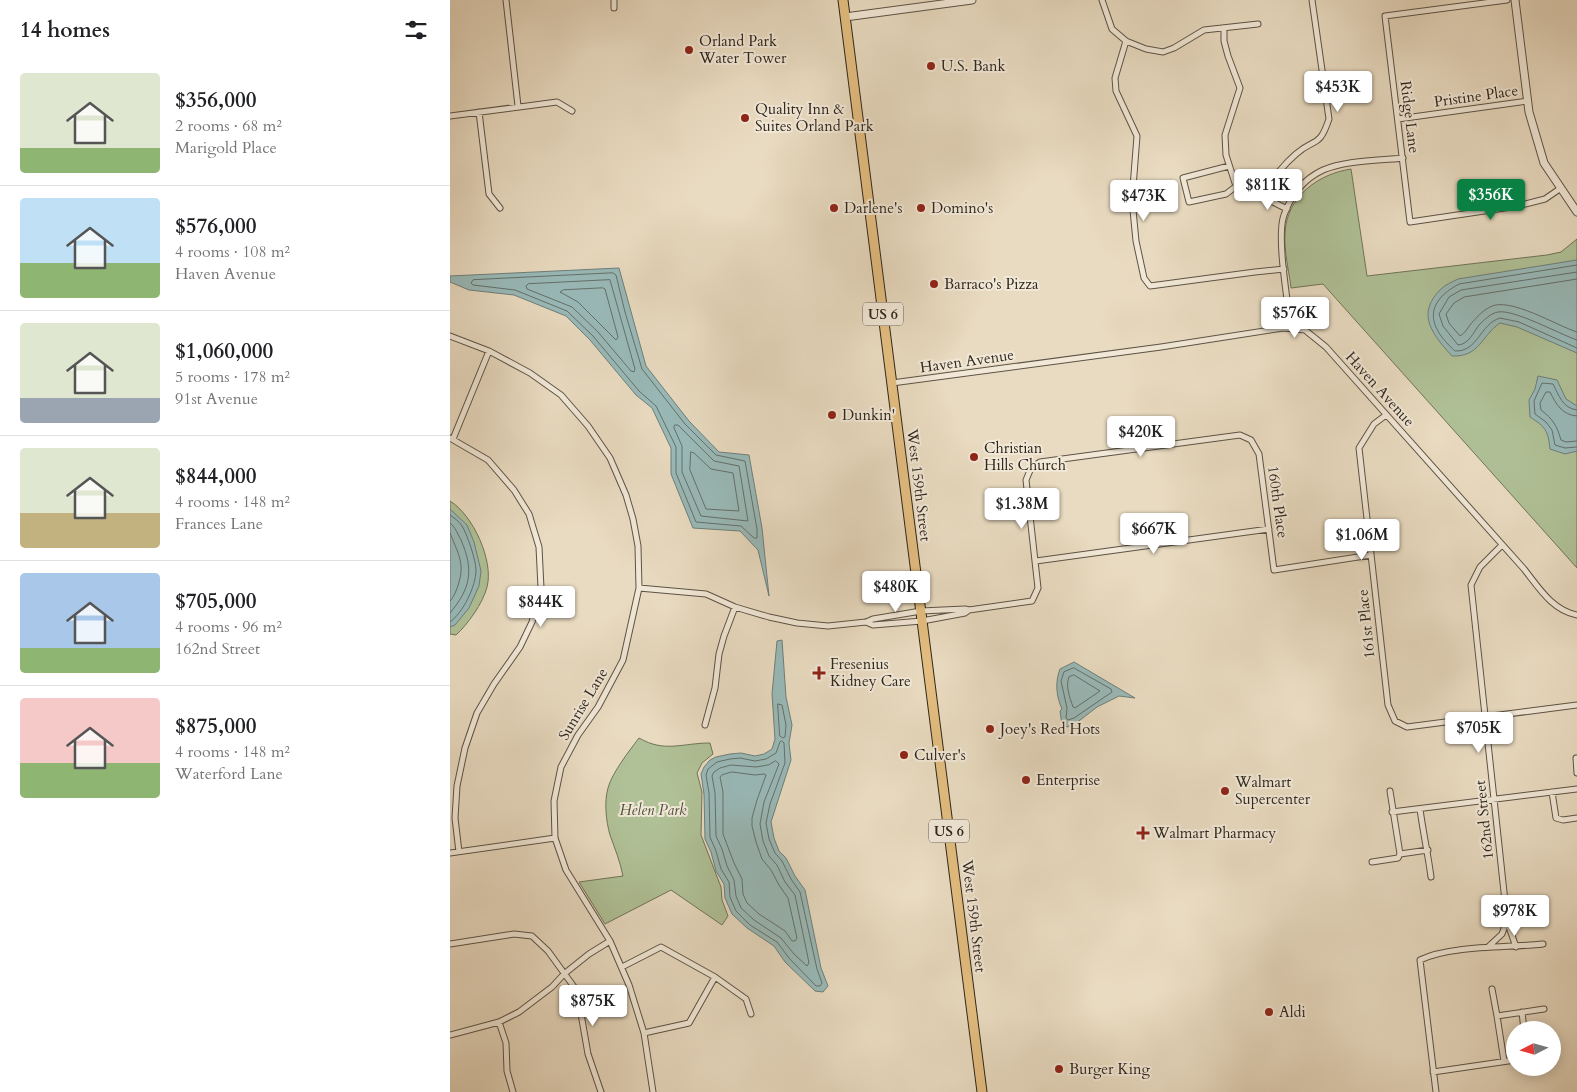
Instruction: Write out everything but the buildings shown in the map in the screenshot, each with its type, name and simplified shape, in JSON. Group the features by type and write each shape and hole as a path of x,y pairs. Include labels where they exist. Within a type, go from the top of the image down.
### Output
{"main road":[{"name":"West 159th Street","path":"843,0 982,1092"}],"street":[{"path":"506,0 518,106"},
{"path":"614,0 614,8"},
{"path":"845,17 972,0"},
{"path":"1102,0 1112,29 1126,42 1146,49 1163,52 1174,48 1204,30 1258,24"},
{"path":"1262,194 1278,171 1298,152 1316,143 1324,136 1329,118 1312,0"},
{"name":"Ridge Lane","path":"1507,0 1384,16 1410,222 1518,206 1545,199 1561,188"},
{"path":"1515,0 1528,101 1544,163 1577,212"},
{"path":"1224,28 1224,41 1240,88 1225,135 1226,156 1229,166 1236,182 1262,194 1287,209"},
{"path":"1126,42 1115,78 1116,91 1137,136 1132,200 1136,241 1144,278 1150,286 1284,270"},
{"name":"Pristine Place","path":"1398,119 1528,101"},
{"path":"450,116 557,102 572,111"},
{"path":"479,112 489,194 500,208"},
{"path":"1291,329 1281,235 1283,216 1295,193 1306,180 1324,170 1349,164 1403,158"},
{"path":"1229,166 1182,178 1189,202 1226,194 1239,184"},
{"name":"Haven Avenue","path":"892,383 1161,347 1283,328 1305,330 1326,347 1554,605 1577,615"},
{"name":"Sunrise Lane","path":"450,336 489,351 530,373 561,395 588,426 610,458 626,495 633,519 638,546 639,588 635,613 623,660 598,707 578,735 560,767 554,801 555,838 566,870 610,941 622,967 644,1033 653,1092"},
{"path":"459,852 455,818 457,786 465,748 477,713 524,639 532,622 541,588 539,548 529,514 514,490 488,460 452,438 489,351"},
{"name":"161st Place","path":"1386,415 1374,424 1359,448 1388,705 1395,721 1407,727 1486,717"},
{"name":"160th Place","path":"1036,561 1026,480 1031,468 1040,462 1240,435 1251,440 1258,454 1274,570 1372,555"},
{"path":"639,588 706,594 735,607 769,618 828,626 866,622 921,610 969,610 1032,601 1038,588 1036,561 1269,529"},
{"name":"162nd Street","path":"1502,545 1480,567 1471,585 1507,920 1516,947"},
{"path":"705,725 715,688 719,654 735,607"},
{"path":"866,622 873,625 922,620 965,613 969,610"},
{"path":"1486,717 1577,705"},
{"path":"1576,758 1577,773"},
{"path":"1392,812 1577,789"},
{"path":"1390,791 1400,854"},
{"path":"1552,792 1556,818 1563,820 1577,818"},
{"path":"1420,809 1424,844 1428,850 1431,877"},
{"path":"450,853 555,838"},
{"path":"1372,862 1398,858 1400,854 1428,850"},
{"path":"1488,947 1502,934 1507,920"},
{"path":"450,944 514,934 532,936 548,951 577,991 588,1054 601,1092"},
{"path":"450,1035 499,1022 519,1012 552,987 564,974 589,954 610,941"},
{"path":"1436,1092 1420,960 1431,955 1488,947 1516,947 1543,944"},
{"path":"622,967 661,947 715,977 746,999 751,1014"},
{"path":"644,1033 689,1024 715,977"},
{"path":"1433,1072 1504,1061 1492,989"},
{"path":"1497,1016 1544,1009"},
{"path":"1522,1012 1523,1021"},
{"path":"499,1022 506,1043 507,1070 513,1092"}],"green space":[{"path":"1351,169 1367,276 1547,255 1561,252 1577,239 1577,568 1323,284 1291,288 1285,234 1291,209 1298,198 1316,182 1327,176"},
{"path":"450,501 474,528 484,552 488,576 487,587 479,606 456,635 450,634"},
{"name":"Helen Park","path":"639,738 648,743 666,746 710,743 713,754 702,763 697,773 702,792 701,835 721,887 722,900 728,916 722,925 671,890 605,924 579,882 623,876 610,835 606,799 613,776"}],"water":[{"path":"1577,260 1577,353 1517,327 1500,323 1469,353 1452,356 1433,332 1428,316 1429,307 1433,298 1444,286 1451,282 1458,279"},
{"path":"619,268 646,366 689,421 719,452 749,455 762,528 769,596 758,550 740,531 693,528 671,474 671,448 652,408 636,395 590,340 566,316 514,295 469,290 450,282 450,276"},
{"path":"1538,376 1557,380 1566,399 1577,406 1577,451 1565,454 1550,449 1545,430 1530,417 1529,400 1535,389"},
{"path":"450,509 467,525 474,542 481,571 479,586 469,608 455,625 450,627"},
{"path":"782,640 786,697 792,725 789,743 791,760 771,822 779,851 786,858 805,890 821,968 828,986 823,992 815,991 785,962 774,946 747,928 732,914 725,898 724,884 716,871 705,839 704,794 701,774 704,767 710,760 716,757 741,753 755,756 764,754 772,749 775,739 772,694 777,641"},
{"path":"1074,662 1135,698 1119,696 1097,707 1075,724 1073,723 1068,727 1062,725 1060,711 1062,709 1057,694 1057,679 1060,669"}],"place":[{"name":"Orland Park Water Tower","path":"689,50"},
{"name":"U.S. Bank","path":"931,66"},
{"name":"Quality Inn & Suites Orland Park","path":"745,118"},
{"name":"Darlene's","path":"834,208"},
{"name":"Domino's","path":"921,208"},
{"name":"Barraco's Pizza","path":"934,284"},
{"name":"Dunkin'","path":"832,415"},
{"name":"Christian Hills Church","path":"974,457"},
{"name":"Fresenius Kidney Care","path":"819,673"},
{"name":"Joey's Red Hots","path":"990,729"},
{"name":"Culver's","path":"904,755"},
{"name":"Enterprise","path":"1026,780"},
{"name":"Walmart Supercenter","path":"1225,791"},
{"name":"Walmart Pharmacy","path":"1143,833"},
{"name":"Aldi","path":"1269,1012"},
{"name":"Burger King","path":"1059,1069"}]}
